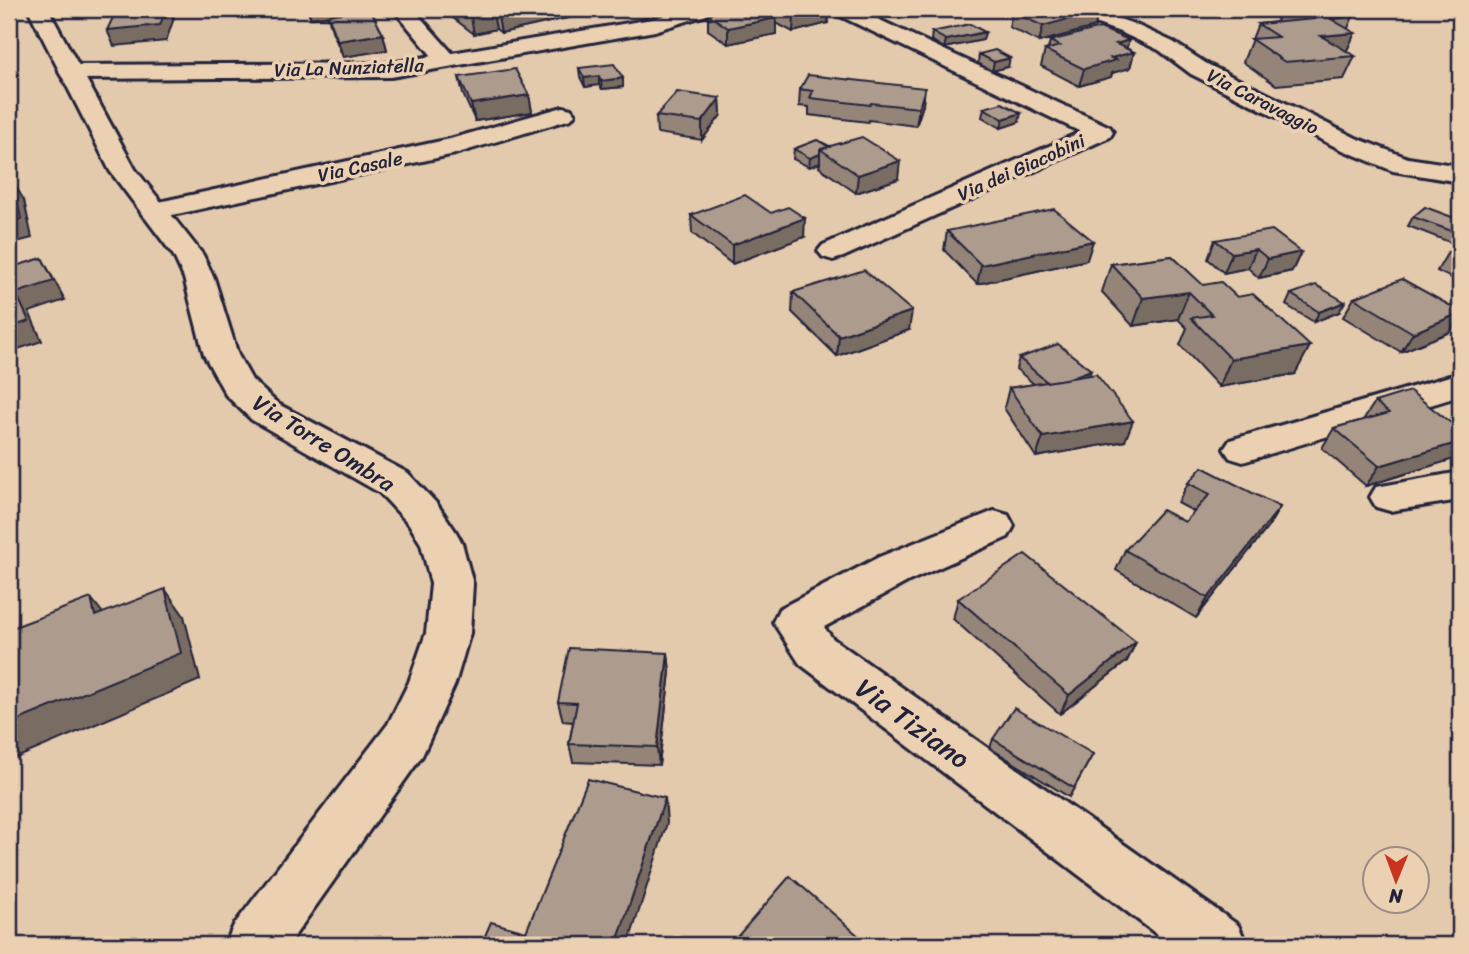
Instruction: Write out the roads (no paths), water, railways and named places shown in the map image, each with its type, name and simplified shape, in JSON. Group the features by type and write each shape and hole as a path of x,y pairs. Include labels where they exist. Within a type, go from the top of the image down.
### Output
{"street":[{"name":"Via Torre Ombra","path":"38,9 123,172 194,266 220,355 238,387 265,412 394,483 423,514 441,543 452,584 448,633 432,684 405,740 254,945"},
{"path":"403,9 448,62"},
{"name":"Via La Nunziatella","path":"70,72 391,70 655,25 706,9"},
{"name":"Via dei Giacobini","path":"833,251 1101,132 841,9"},
{"name":"Via Caravaggio","path":"1073,9 1127,28 1166,46 1199,69 1347,142 1402,165 1460,174"},
{"name":"Via Casale","path":"154,211 455,146 563,114"},
{"path":"1243,449 1460,384"},
{"path":"1390,497 1460,486"},
{"name":"Via Tiziano","path":"994,526 894,569 795,622 816,651 1218,945"}]}
